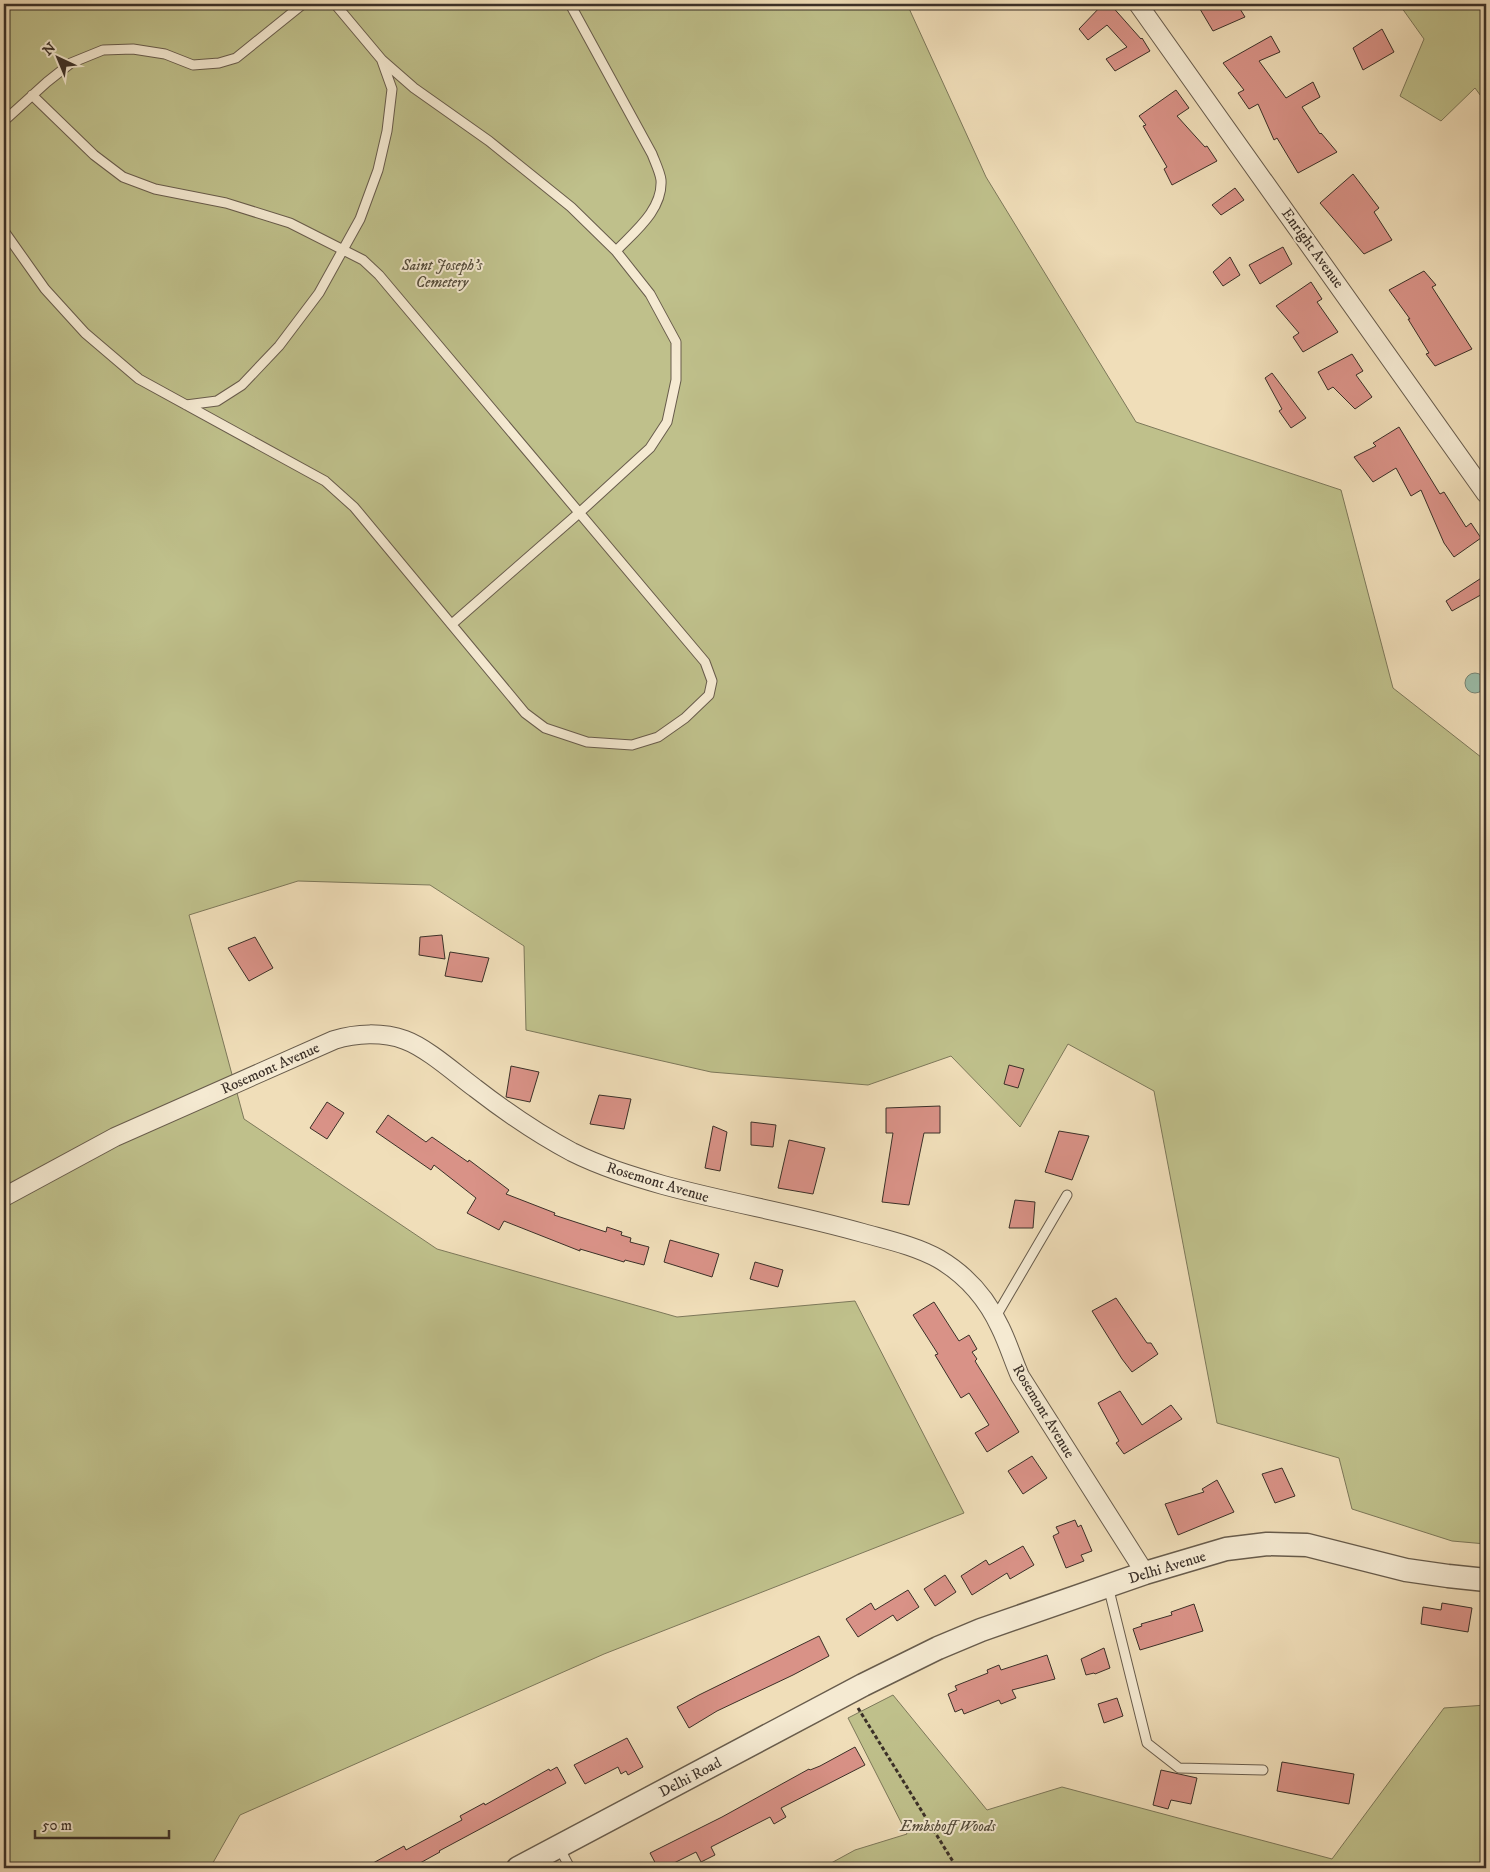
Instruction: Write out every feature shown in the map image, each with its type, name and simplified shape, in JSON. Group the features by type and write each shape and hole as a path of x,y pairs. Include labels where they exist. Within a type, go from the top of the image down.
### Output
{"street":[{"name":"Enright Avenue","path":"1138,4 1486,494"},
{"name":"Rosemont Avenue","path":"4,1197 115,1137 334,1040 350,1035 378,1035 405,1040 435,1058 527,1126 572,1152 611,1170 715,1199 833,1224 915,1248 938,1259 960,1274 972,1285 988,1305 1020,1376 1145,1573"},
{"name":"Delhi Avenue","path":"856,1689 938,1648 981,1630 1145,1573 1226,1549 1267,1544 1306,1545 1406,1570 1486,1580"},
{"name":"Delhi Road","path":"518,1868 856,1689"}],"lane":[{"path":"4,120 71,64 103,50 133,49 164,54 193,64 220,63 236,58 303,4"},
{"path":"335,4 382,60 414,88 489,141 571,207 616,251 650,294 676,342 676,380 667,422 650,448 452,624"},
{"path":"570,4 652,154 661,181 657,203 644,223 616,251"},
{"path":"186,405 216,401 242,384 279,346 319,293 360,219 378,170 387,131 392,89 382,60"},
{"path":"4,231 45,289 85,333 139,379 325,481 354,507 526,713 544,728 587,742 632,745 658,738 685,718 709,695 712,681 705,662 379,275 363,260 281,220 226,203 156,189 123,177 94,155 32,95"},
{"path":"995,1318 1067,1195"},
{"path":"1108,1586 1147,1743 1179,1768 1263,1770"},
{"path":"559,1847 570,1868"}],"path":[{"path":"856,1689 957,1868"}],"green space":[{"name":"Saint Joseph’s Cemetery","path":"4,4 907,4 986,177 1136,422 1341,490 1393,688 1486,761 1486,1544 1452,1541 1352,1509 1339,1458 1217,1423 1154,1091 1068,1044 1020,1127 951,1056 868,1085 711,1072 526,1030 524,946 430,885 298,881 189,915 244,1119 437,1249 677,1317 855,1301 964,1513 604,1654 240,1815 210,1868 4,1868"},
{"path":"1399,4 1486,4 1486,103 1475,88 1441,121 1400,96 1424,39"},
{"name":"Embshoff Woods","path":"893,1695 987,1810 1062,1787 1332,1859 1444,1708 1486,1705 1486,1868 822,1868 855,1850 907,1834 848,1718"}],"shaded area":[{"path":"1471,673 1479,673 1485,679 1485,687 1479,693 1471,693 1465,687 1465,679"}],"building":[{"path":"1103,4 1110,4 1142,38 1150,51 1115,71 1106,59 1127,47 1107,25 1088,40 1079,29"},
{"path":"1197,4 1237,4 1245,17 1213,31"},
{"path":"1382,29 1394,52 1363,70 1353,48"},
{"path":"1271,36 1280,52 1259,61 1286,98 1313,82 1320,97 1302,107 1320,134 1337,152 1298,173 1277,138 1274,140 1258,104 1249,109 1238,93 1244,90 1223,63"},
{"path":"1176,90 1189,108 1177,116 1205,147 1207,146 1217,161 1172,185 1164,169 1167,167 1143,126 1146,125 1139,116"},
{"path":"1353,174 1379,208 1374,212 1392,240 1364,254 1320,203"},
{"path":"1235,188 1244,200 1221,215 1212,205"},
{"path":"1283,247 1292,264 1260,284 1249,265"},
{"path":"1230,257 1240,275 1223,286 1213,272"},
{"path":"1424,271 1436,285 1432,287 1472,349 1435,366 1426,354 1429,353 1408,319 1410,319 1389,290"},
{"path":"1311,282 1322,299 1317,302 1338,332 1303,352 1293,337 1299,333 1276,306"},
{"path":"1352,354 1363,371 1356,375 1372,397 1355,409 1333,387 1328,390 1318,372"},
{"path":"1272,373 1306,418 1291,428 1279,411 1282,409 1265,378"},
{"path":"1399,427 1440,494 1444,492 1466,527 1471,523 1481,538 1454,557 1444,543 1421,490 1411,496 1396,468 1373,482 1354,457 1376,446 1373,443"},
{"path":"1486,575 1486,592 1452,611 1446,601"},
{"path":"442,935 445,959 419,955 420,937"},
{"path":"255,937 273,968 249,981 228,948"},
{"path":"450,952 489,958 482,982 445,976"},
{"path":"1009,1065 1024,1069 1018,1088 1004,1084"},
{"path":"511,1066 539,1072 530,1102 506,1097"},
{"path":"599,1095 631,1099 624,1129 590,1124"},
{"path":"327,1102 344,1113 327,1139 310,1128"},
{"path":"940,1106 940,1133 924,1133 909,1205 882,1202 893,1133 886,1133 886,1108"},
{"path":"388,1115 426,1142 432,1137 468,1162 469,1160 509,1190 506,1194 555,1213 554,1215 606,1232 607,1227 622,1232 621,1235 631,1238 630,1242 649,1247 644,1265 625,1260 624,1262 580,1249 580,1251 504,1221 499,1230 467,1213 476,1198 434,1165 431,1170 376,1132"},
{"path":"751,1122 776,1125 773,1147 751,1145"},
{"path":"713,1126 727,1132 720,1171 705,1168"},
{"path":"1059,1131 1089,1136 1072,1180 1045,1172"},
{"path":"789,1140 825,1148 813,1194 778,1188"},
{"path":"1015,1200 1035,1202 1033,1228 1009,1228"},
{"path":"670,1240 719,1254 712,1277 664,1262"},
{"path":"755,1262 783,1270 778,1287 750,1279"},
{"path":"1116,1298 1147,1343 1151,1343 1158,1354 1132,1372 1092,1311"},
{"path":"934,1302 959,1341 969,1335 977,1349 972,1352 977,1359 975,1361 1019,1432 987,1452 975,1433 989,1425 969,1393 961,1398 935,1355 938,1354 913,1315"},
{"path":"1120,1391 1142,1425 1171,1405 1182,1419 1124,1454 1116,1443 1119,1441 1098,1403"},
{"path":"1032,1456 1047,1478 1023,1494 1008,1471"},
{"path":"1282,1468 1295,1496 1275,1503 1262,1474"},
{"path":"1217,1480 1234,1512 1178,1535 1165,1504 1204,1492 1202,1489"},
{"path":"1075,1520 1078,1527 1081,1525 1092,1551 1081,1555 1084,1561 1066,1568 1053,1536 1059,1533 1056,1527"},
{"path":"1023,1546 1034,1565 1010,1579 1007,1573 972,1595 961,1576 986,1560 989,1565"},
{"path":"945,1575 956,1592 935,1606 924,1589"},
{"path":"908,1590 919,1607 897,1621 893,1615 858,1637 846,1619 871,1603 875,1610"},
{"path":"1442,1603 1472,1608 1468,1632 1421,1624 1423,1607 1441,1610"},
{"path":"1194,1604 1203,1631 1140,1650 1133,1629 1142,1626 1141,1624 1172,1615 1171,1612"},
{"path":"819,1636 829,1656 717,1711 689,1728 677,1707"},
{"path":"1104,1648 1110,1668 1095,1674 1086,1675 1081,1659"},
{"path":"1047,1655 1055,1679 1012,1690 1016,1698 1001,1704 999,1700 964,1714 962,1709 955,1712 948,1694 957,1690 955,1686 988,1673 987,1670 999,1665 1001,1670"},
{"path":"1117,1698 1123,1716 1104,1723 1098,1704"},
{"path":"627,1738 643,1767 628,1775 626,1771 621,1774 618,1767 585,1784 574,1765"},
{"path":"855,1747 865,1765 781,1808 786,1817 774,1824 770,1817 711,1847 715,1855 701,1862 696,1852 664,1868 658,1868 650,1853 722,1817 809,1769 820,1766"},
{"path":"1282,1762 1354,1774 1349,1804 1277,1791"},
{"path":"557,1767 566,1783 411,1868 364,1868 404,1846 406,1850 462,1820 460,1816 484,1803 485,1805 549,1769 550,1771"},
{"path":"1161,1770 1197,1778 1191,1804 1171,1800 1168,1809 1153,1805"}]}
